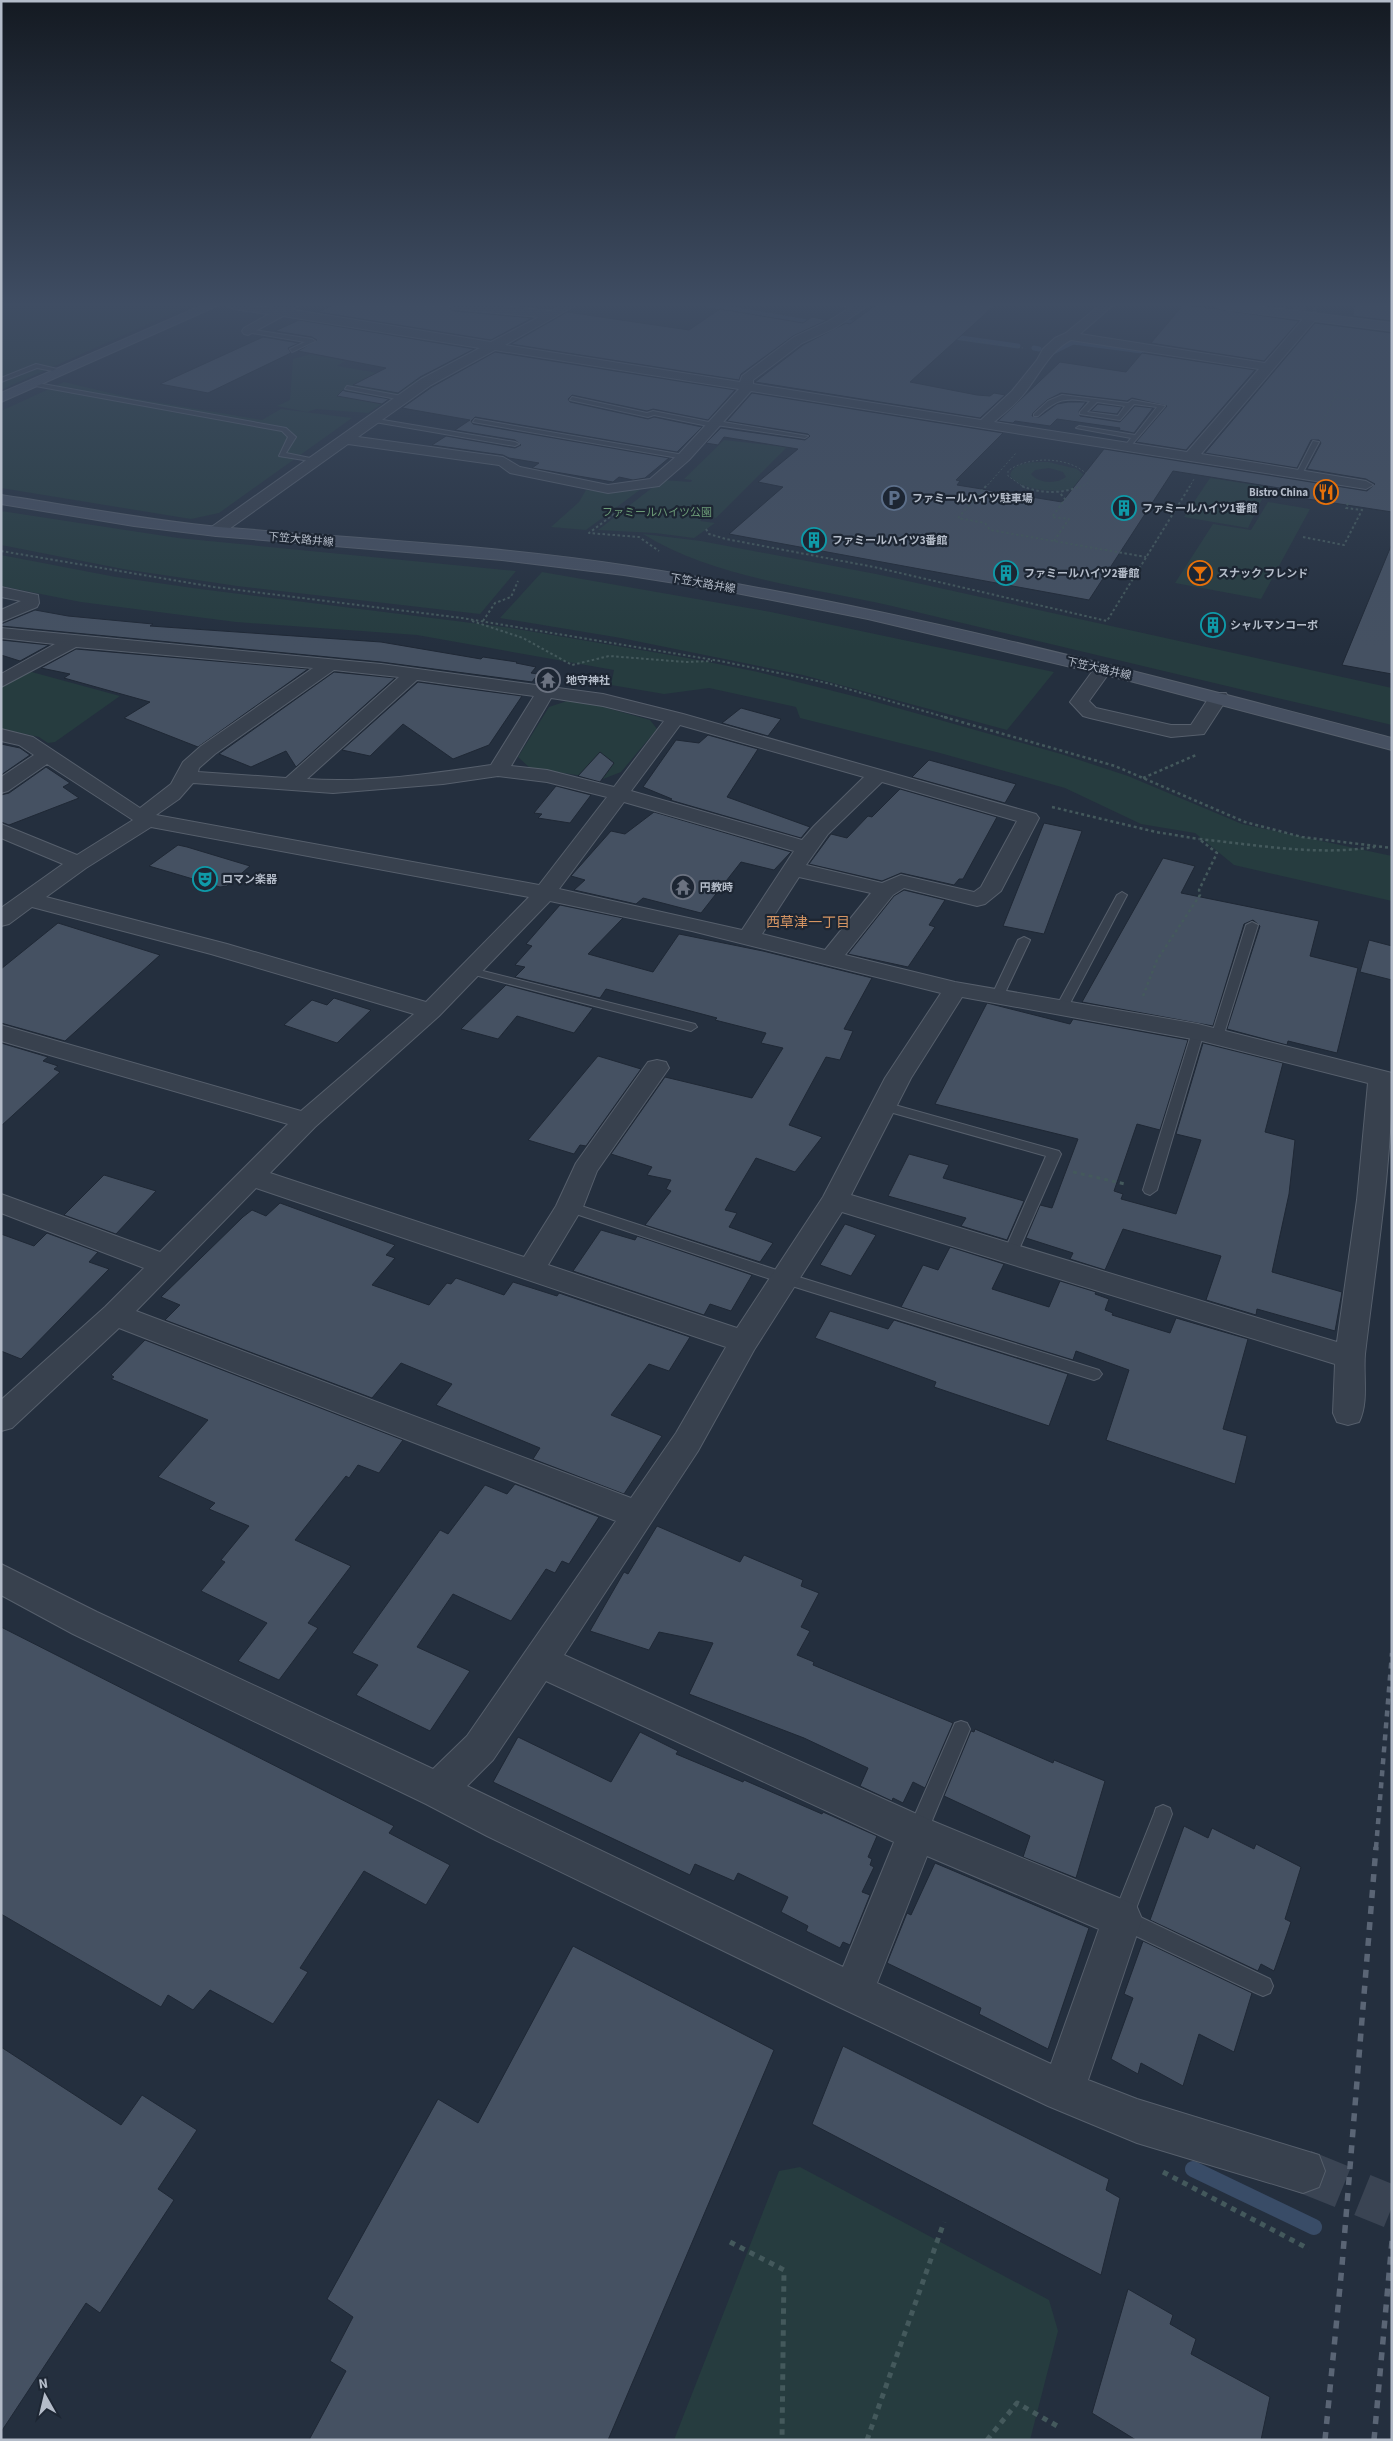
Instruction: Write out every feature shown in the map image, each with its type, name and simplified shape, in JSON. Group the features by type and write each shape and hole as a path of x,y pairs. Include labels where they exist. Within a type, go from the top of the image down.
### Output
{"main road":[{"name":"下笠大路井線","path":"1,499 134,521 216,531 544,560 624,570 766,594 868,614 1103,669 1219,697 1392,744"}],"street":[{"path":"346,439 502,461 515,470 608,489 654,483 684,457 719,419"},
{"path":"947,419 983,425 1132,442 1191,457 1366,485"},
{"path":"983,425 990,419"},
{"path":"1191,457 1224,419"},
{"path":"216,531 371,420"},
{"path":"1,592 32,598 31,603 1,617"},
{"path":"1,633 73,642 413,674 545,693 566,692 676,718 1029,818 990,892 977,899 901,881 885,890 830,959"},
{"path":"5,676 73,642"},
{"path":"1,919 78,863 145,818 189,777 190,766 208,750 329,665"},
{"path":"1103,669 1081,696 1079,702 1090,712 1171,731 1197,730 1219,697"},
{"path":"291,784 337,740 413,674"},
{"path":"498,770 545,693"},
{"path":"1,1419 12,1394 115,1315 163,1264 306,1121 431,1011 471,971 545,893 676,718"},
{"path":"1,735 26,741 129,810 145,818 545,893 748,938 955,989 1207,1035 1315,1060 1386,1079 1350,1357 1348,1413"},
{"path":"1,787 30,765 49,756"},
{"path":"189,777 333,787 443,778 498,770 547,776 619,794 807,848"},
{"path":"748,938 807,848 821,830 878,775"},
{"path":"1,830 78,863"},
{"path":"794,869 885,890"},
{"path":"29,900 219,949 431,1011"},
{"path":"439,1791 480,1748 687,1442 744,1342 834,1200 898,1078 955,989"},
{"path":"1,1033 306,1121"},
{"path":"531,1269 570,1207 584,1170 656,1068"},
{"path":"252,1177 744,1342"},
{"path":"834,1200 1011,1252 1350,1357"},
{"path":"1,1204 163,1264"},
{"path":"115,1315 638,1514"},
{"path":"1,1578 85,1623 439,1791 500,1823 853,1993 1063,2091 1137,2121 1303,2171"},
{"path":"540,1661 917,1833 1122,1918 1063,2091"},
{"path":"853,1993 917,1833"}],"lane":[{"path":"228,419 284,429 292,437 282,454 316,460"},
{"path":"686,419 805,436"},
{"path":"1079,428 1132,442 1151,419"},
{"path":"371,420 515,444"},
{"path":"475,421 684,457"},
{"path":"1298,474 1315,442"},
{"path":"1061,1009 1122,895"},
{"path":"1150,1190 1207,1035 1252,925"},
{"path":"997,997 1024,940"},
{"path":"471,971 691,1027"},
{"path":"884,1106 1054,1154 1011,1252"},
{"path":"570,1207 784,1278 1094,1374"},
{"path":"917,1833 961,1728"},
{"path":"1163,1814 1122,1918 1263,1986"}],"path":[{"path":"1315,442 1323,419"},
{"path":"1017,452 958,518 985,523 990,530 1146,557"},
{"path":"706,529 708,534 726,539 874,567 1107,621 1206,459"},
{"path":"1054,541 1069,519 1052,517 1065,499 1059,492 1020,486 1008,476 1008,471 1021,463 1046,461 1072,465 1088,474 1090,478 1088,483 1077,489 1059,492"},
{"path":"639,537 589,533 654,483"},
{"path":"1303,537 1344,545 1362,510 1346,506"},
{"path":"1,551 214,587 483,621 720,661 827,683 1083,755 1115,766 1245,822 1302,837 1392,848"},
{"path":"483,621 495,603 511,597 516,582 544,560"},
{"path":"462,618 523,638 572,665 609,656 686,662 720,661"},
{"path":"1029,818 1055,806 1156,832 1198,839 1329,852 1360,850 1378,846"},
{"path":"1133,1022 1157,960 1200,895 1199,890 1214,863 1217,853 1198,839"},
{"path":"1049,1166 1150,1190"},
{"path":"1137,2121 1160,2170 1309,2249"},
{"path":"867,2440 944,2222"},
{"path":"730,2242 784,2270 782,2440"},
{"path":"987,2440 1017,2403 1059,2427"}],"green space":[{"path":"1,419 351,419 219,513 191,519 1,488"},
{"name":"ファミールハイツ公園","path":"724,440 787,447 716,518 706,516 700,521 715,523 694,538 655,533 598,530 662,480 691,482 692,480 684,479"},
{"path":"1032,462 1048,462 1077,469 1086,477 1074,488 1059,491 1030,487 1014,480 1010,475 1012,470 1021,465","holes":["1049,468 1063,472 1066,477 1053,482 1039,480 1031,474 1035,470"]},
{"path":"1210,478 1268,487 1248,528 1184,517"},
{"path":"641,489 586,530 551,527 579,502 586,490 612,492"},
{"path":"1268,502 1310,509 1261,599 1175,583 1213,524 1251,530"},
{"path":"1,511 178,538 516,571 480,614 237,586 123,569 1,545"},
{"path":"643,534 701,541 876,574 1392,688 1392,725 892,606 732,572 701,562"},
{"path":"1,555 116,577 511,628 688,658 758,672 869,700 1061,754 1128,776 1242,824 1392,856 1392,901 1234,865 1195,833 1141,824 1065,788 940,753 800,718 796,707 709,688 664,694 611,685 614,670 417,635 236,622 81,602 1,586"},
{"path":"542,572 771,612 1054,672 1007,730 803,675 621,638 500,618"},
{"path":"28,671 120,696 55,742 48,743 39,737 1,729 1,685"},
{"path":"567,701 596,705 650,720 657,729 621,772 603,779 530,768 518,757 549,707"},
{"path":"800,2167 1049,2300 1058,2331 1030,2440 674,2440 779,2171"}],"building":[{"path":"464,419 473,419 471,421 473,424 669,458 645,478 633,480 619,477 613,482 532,468 539,463 509,458 503,455 432,445 446,436 515,448 521,445 515,440 455,430 470,420"},
{"path":"486,419 663,419 702,427 677,452"},
{"path":"729,419 915,419 1003,433 956,480 960,481 957,485 1062,502 1104,449 1367,491 1375,484 1366,479 1307,469 1321,443 1319,440 1311,440 1297,468 1205,453 1234,419 1392,419 1392,512 1288,496 1292,490 1173,471 1089,600 729,534 783,487 758,482 798,449 724,437 718,445 706,443 721,428 805,440 810,436 808,434 727,421"},
{"path":"1000,419 1099,419 1120,422 1123,419 1145,419 1134,433 1119,430 1120,428 1057,419 1050,426 1015,421 1013,423 998,421"},
{"path":"1156,419 1213,419 1186,450 1136,442"},
{"name":"シャルマンコーポ","path":"1391,546 1392,674 1342,665"},
{"path":"35,610 68,616 153,624 150,626 381,642 481,659 483,657 517,662 536,667 531,673 538,674 532,682 381,662 1,626 1,624"},
{"path":"1,640 49,645 20,661 1,655"},
{"path":"76,649 308,669 198,747 124,718 150,702 64,678 70,674 41,668"},
{"path":"334,672 395,678 296,767 286,751 251,767 219,754"},
{"path":"418,682 522,696 489,745 453,759 403,724 370,756 342,750"},
{"path":"741,708 781,719 768,736 722,723"},
{"path":"708,735 758,749 727,797 810,827 801,838 670,800 672,799 643,787 676,740 699,743"},
{"path":"1,744 20,748 30,755 1,775"},
{"path":"600,752 614,763 600,782 578,776"},
{"path":"929,760 1016,784 1005,803 912,777"},
{"path":"46,767 70,783 63,787 79,798 9,825 1,822 1,795 9,793"},
{"path":"556,786 591,795 570,823 538,818 542,814 534,813"},
{"path":"900,789 997,817 963,879 959,879 954,885 901,873 882,881 809,864 831,834 847,838 868,816 872,817"},
{"path":"654,812 791,852 774,870 741,862 701,913 643,898 636,904 574,890 585,880 571,876 611,831 625,834"},
{"path":"1044,823 1082,831 1044,934 1003,926"},
{"path":"178,845 250,866 227,886 220,887 149,866"},
{"path":"1163,858 1195,866 1181,893 1319,921 1310,956 1358,968 1337,1053 1288,1041 1287,1045 1227,1029 1260,926 1253,920 1244,924 1213,1026 1082,1002"},
{"path":"904,890 945,900 929,925 935,927 908,967 848,954 894,896"},
{"path":"560,905 623,918 588,954 653,972 679,934 763,951 872,978 844,1029 853,1031 840,1060 826,1057 789,1125 822,1137 795,1172 756,1158 725,1210 737,1213 729,1227 773,1243 760,1262 645,1225 671,1191 666,1189 671,1180 647,1175 652,1167 611,1154 665,1077 752,1098 783,1048 761,1043 766,1033 715,1020 717,1018 672,1006 606,989 600,998 515,977 525,967 515,965 532,946 526,944"},
{"path":"58,923 160,955 65,1041 1,1023 1,969"},
{"path":"1369,940 1392,946 1392,980 1360,972"},
{"path":"506,985 593,1008 574,1033 517,1016 498,1039 461,1029"},
{"path":"334,998 371,1010 337,1043 284,1025 312,1000 327,1005"},
{"path":"987,1003 1070,1024 1073,1019 1188,1040 1160,1130 1137,1124 1114,1191 1123,1194 1121,1199 1176,1214 1201,1140 1176,1134 1203,1043 1283,1063 1265,1132 1295,1140 1289,1194 1272,1272 1342,1292 1335,1331 1257,1309 1256,1315 1206,1300 1221,1256 1123,1229 1105,1270 1070,1259 1073,1253 1026,1238 1040,1205 1052,1208 1078,1139 935,1104"},
{"path":"1,1043 48,1057 43,1061 58,1066 54,1069 60,1072 1,1126"},
{"path":"598,1056 641,1069 586,1146 580,1145 574,1154 528,1140"},
{"path":"909,1154 949,1165 943,1178 1024,1201 1007,1240 961,1226 966,1218 888,1196"},
{"path":"104,1175 156,1191 116,1234 64,1215"},
{"path":"280,1203 395,1245 386,1255 395,1258 372,1285 429,1305 447,1283 451,1284 456,1278 504,1295 513,1282 557,1296 559,1293 690,1337 669,1371 649,1364 611,1415 662,1436 624,1494 533,1459 540,1448 436,1405 452,1384 401,1363 372,1398 165,1320 180,1305 161,1297 243,1217 252,1210 266,1216"},
{"path":"845,1224 876,1235 851,1276 820,1265"},
{"path":"601,1230 635,1240 637,1236 752,1275 731,1311 710,1304 704,1315 573,1271"},
{"path":"47,1233 98,1252 89,1262 109,1269 21,1359 1,1351 1,1234 34,1246"},
{"path":"950,1247 1004,1264 992,1289 1049,1307 1060,1281 1096,1292 1095,1294 1109,1299 1105,1310 1113,1313 1112,1315 1170,1333 1176,1318 1248,1339 1223,1429 1247,1436 1235,1484 1106,1440 1129,1370 1076,1351 1073,1360 901,1307 923,1265 938,1270"},
{"path":"830,1311 888,1329 894,1320 1068,1374 1049,1426 934,1387 936,1382 815,1338"},
{"path":"145,1340 403,1440 379,1473 358,1465 349,1478 346,1476 295,1540 351,1566 308,1623 318,1628 279,1680 238,1661 267,1623 201,1591 225,1562 221,1560 249,1526 209,1509 215,1503 158,1477 208,1420 111,1379 114,1377 111,1375"},
{"path":"515,1484 599,1517 569,1564 562,1561 555,1573 546,1569 511,1621 453,1594 417,1647 470,1671 430,1731 356,1695 378,1665 352,1653 440,1530 448,1534 485,1485 507,1494"},
{"path":"657,1526 740,1562 744,1555 803,1580 801,1586 819,1593 801,1627 810,1631 797,1655 814,1662 813,1665 953,1723 925,1788 913,1782 903,1803 893,1798 892,1801 860,1786 868,1768 804,1738 689,1694 713,1643 659,1632 649,1650 590,1631 624,1572 628,1574"},
{"path":"1,1627 394,1826 389,1833 450,1865 426,1905 364,1871 300,1968 308,1972 273,2024 210,1990 193,2010 168,1995 161,2007 1,1914"},
{"path":"975,1729 1053,1763 1054,1760 1105,1781 1076,1878 1023,1857 1030,1836 944,1796 971,1731 974,1732"},
{"path":"640,1732 678,1751 676,1754 743,1782 744,1780 822,1814 823,1812 877,1836 868,1857 872,1859 870,1865 874,1867 862,1892 870,1895 850,1945 843,1942 840,1948 806,1931 808,1926 781,1912 788,1897 738,1873 734,1881 695,1864 690,1875 493,1782 518,1737 611,1782"},
{"path":"1184,1826 1208,1838 1212,1828 1254,1849 1256,1844 1301,1867 1285,1919 1291,1922 1274,1971 1261,1964 1258,1971 1150,1920"},
{"path":"935,1863 1089,1928 1048,2049 979,2014 981,2008 887,1963 907,1913 911,1915"},
{"path":"1143,1941 1252,1993 1234,2052 1199,2034 1183,2086 1141,2063 1138,2074 1111,2059 1133,1998 1124,1994"},
{"path":"573,1946 774,2050 608,2440 309,2440 346,2371 330,2361 353,2317 327,2299 438,2099 478,2123"},
{"path":"843,2046 1109,2179 1106,2190 1120,2198 1101,2275 812,2124"},
{"path":"1,2047 121,2125 142,2095 197,2130 158,2189 174,2200 100,2313 86,2303 1,2432"},
{"path":"1128,2289 1173,2315 1170,2324 1196,2339 1191,2354 1270,2397 1261,2440 1136,2440 1092,2413"}],"waterway":[{"path":"1193,2169 1314,2227"}],"tunnel":[{"path":"1303,2171 1392,2207"}],"railway":[{"path":"1376,1848 1392,1653"},
{"path":"1325,2440 1342,2266 1376,1847"},
{"path":"1374,2440 1392,2241"}],"place":[{"name":"Bistro China","path":"1326,492"},
{"name":"ファミールハイツ駐車場","path":"894,498"},
{"name":"ファミールハイツ1番館","path":"1124,508"},
{"name":"ファミールハイツ3番館","path":"814,540"},
{"name":"ファミールハイツ2番館","path":"1006,573"},
{"name":"スナック フレンド","path":"1200,573"},
{"name":"シャルマンコーポ","path":"1213,625"},
{"name":"地守神社","path":"548,680"},
{"name":"ロマン楽器","path":"205,879"},
{"name":"円教時","path":"683,887"}],"district":[{"name":"西草津一丁目","path":"808,922"}]}
